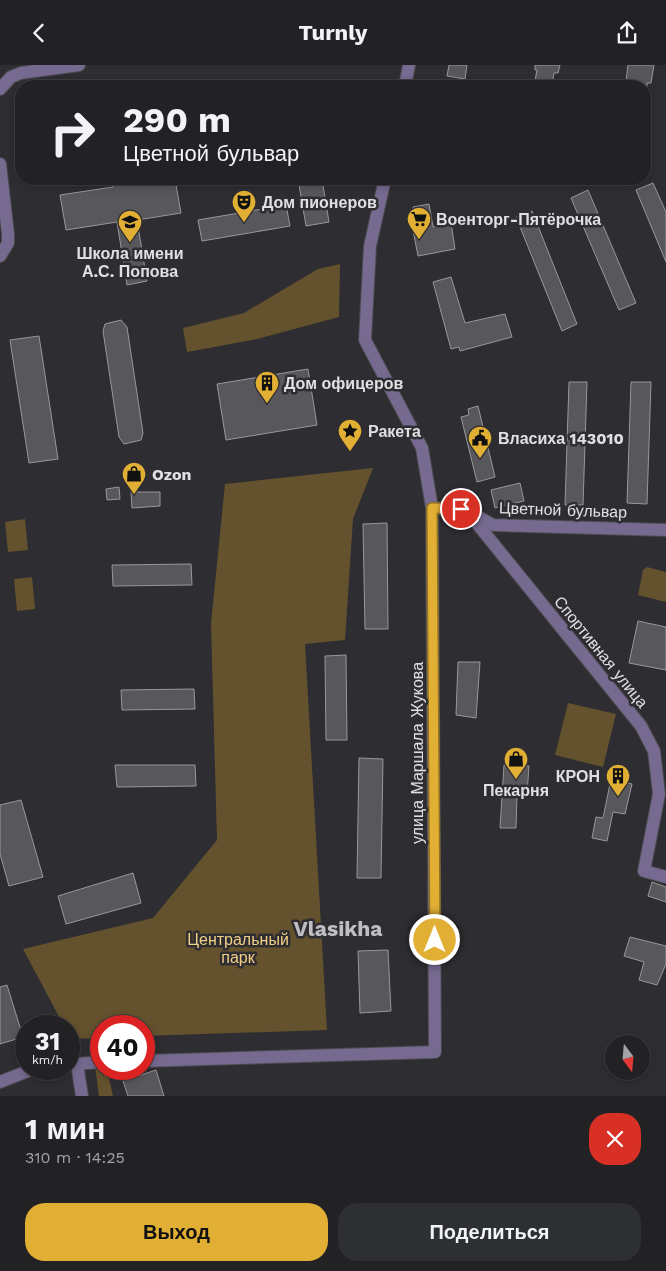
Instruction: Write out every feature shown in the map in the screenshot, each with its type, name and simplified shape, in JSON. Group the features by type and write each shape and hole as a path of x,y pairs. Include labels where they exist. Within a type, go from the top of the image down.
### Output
{"street":[{"path":"0,89 11,77 21,73 79,65"},
{"path":"407,80 409,65"},
{"path":"0,164 8,234 8,243 0,256"},
{"name":"улица Маршала Жукова","path":"155,1061 435,1052 432,508 422,449 365,340 370,246 384,185"},
{"name":"Цветной бульвар","path":"432,508 466,510 493,525 666,530"},
{"name":"Спортивная улица","path":"466,510 641,727 654,751 658,772 658,794 644,871 666,877"},
{"path":"0,1083 15,1077"},
{"path":"78,1080 82,1096"}],"green space":[{"path":"340,264 339,317 257,339 187,352 183,328 244,313 318,269"},
{"name":"Центральный парк","path":"373,468 353,519 345,640 305,644 327,1030 155,1036 155,1015 90,1015 90,1038 80,1039 80,1015 58,1015 23,949 153,918 217,840 211,624 225,484"},
{"path":"25,519 28,550 8,552 5,522"},
{"path":"647,567 666,572 666,602 638,595 643,570"},
{"path":"32,577 35,609 17,611 14,579"},
{"path":"568,703 616,714 603,767 555,755"},
{"path":"97,1080 109,1080 113,1096 99,1096"}],"building":[{"path":"449,65 467,65 465,79 447,76"},
{"path":"535,65 560,65 558,73 554,73 553,80 535,80 537,70 535,70"},
{"path":"628,65 654,65 651,83 651,80 626,80"},
{"path":"653,183 666,212 666,262 636,190"},
{"name":"Школа имени А.С. Попова","path":"113,185 176,185 181,213 137,220 147,281 127,285 117,222 66,230 60,195 113,187"},
{"path":"299,185 323,185 329,222 306,226"},
{"path":"588,190 636,303 619,310 571,198"},
{"path":"429,204 433,227 451,223 455,249 418,256 413,230 417,230 413,207"},
{"name":"Дом пионеров","path":"286,205 290,226 202,241 198,220"},
{"path":"532,211 577,324 562,331 516,217"},
{"path":"451,277 465,323 505,314 512,337 460,351 459,347 451,349 433,282"},
{"path":"121,320 127,327 143,433 141,440 124,444 119,437 103,331 105,324"},
{"path":"39,336 58,459 29,463 10,340"},
{"name":"Дом офицеров","path":"308,369 317,425 226,440 217,384"},
{"path":"569,382 587,382 583,505 565,505"},
{"path":"631,382 651,382 647,504 627,503"},
{"path":"478,406 495,477 477,482 461,417 469,415 468,409"},
{"path":"520,483 524,501 495,508 491,490"},
{"path":"119,487 120,499 107,500 106,489"},
{"path":"131,492 160,492 160,506 132,508"},
{"path":"387,523 388,629 365,629 363,524"},
{"path":"191,564 192,585 113,586 112,565"},
{"path":"638,621 666,627 666,670 629,663"},
{"path":"346,655 347,740 326,740 325,656"},
{"path":"458,662 480,662 476,718 456,715"},
{"path":"194,689 195,709 122,710 121,690"},
{"path":"359,758 383,759 381,878 357,878"},
{"path":"115,765 195,765 196,786 117,787"},
{"path":"504,765 529,766 527,794 517,794 516,828 500,828"},
{"name":"КРОН","path":"611,779 632,784 625,814 613,812 607,841 592,838 596,817 603,818"},
{"path":"21,800 43,877 9,886 0,854 0,805"},
{"path":"133,873 141,903 66,924 58,896"},
{"path":"652,882 666,887 666,902 648,896"},
{"path":"630,937 666,946 666,964 657,985 639,980 644,962 624,956"},
{"path":"388,950 391,1011 360,1013 358,951"},
{"path":"7,985 16,1015 15,1039 0,1044 0,987"},
{"path":"155,1070 164,1096 128,1096 123,1081 155,1080"}],"place":[{"name":"Дом пионеров","path":"244,223"},
{"name":"Военторг-Пятёрочка","path":"419,240"},
{"name":"Школа имени А.С. Попова","path":"130,243"},
{"name":"Дом офицеров","path":"267,404"},
{"name":"Ракета","path":"350,452"},
{"name":"Власиха 143010","path":"480,459"},
{"name":"Ozon","path":"134,495"},
{"name":"Пекарня","path":"516,780"},
{"name":"КРОН","path":"618,797"}],"district":[{"name":"Vlasikha","path":"338,928"}],"route":[{"path":"435,940 432,508 461,509"}]}
